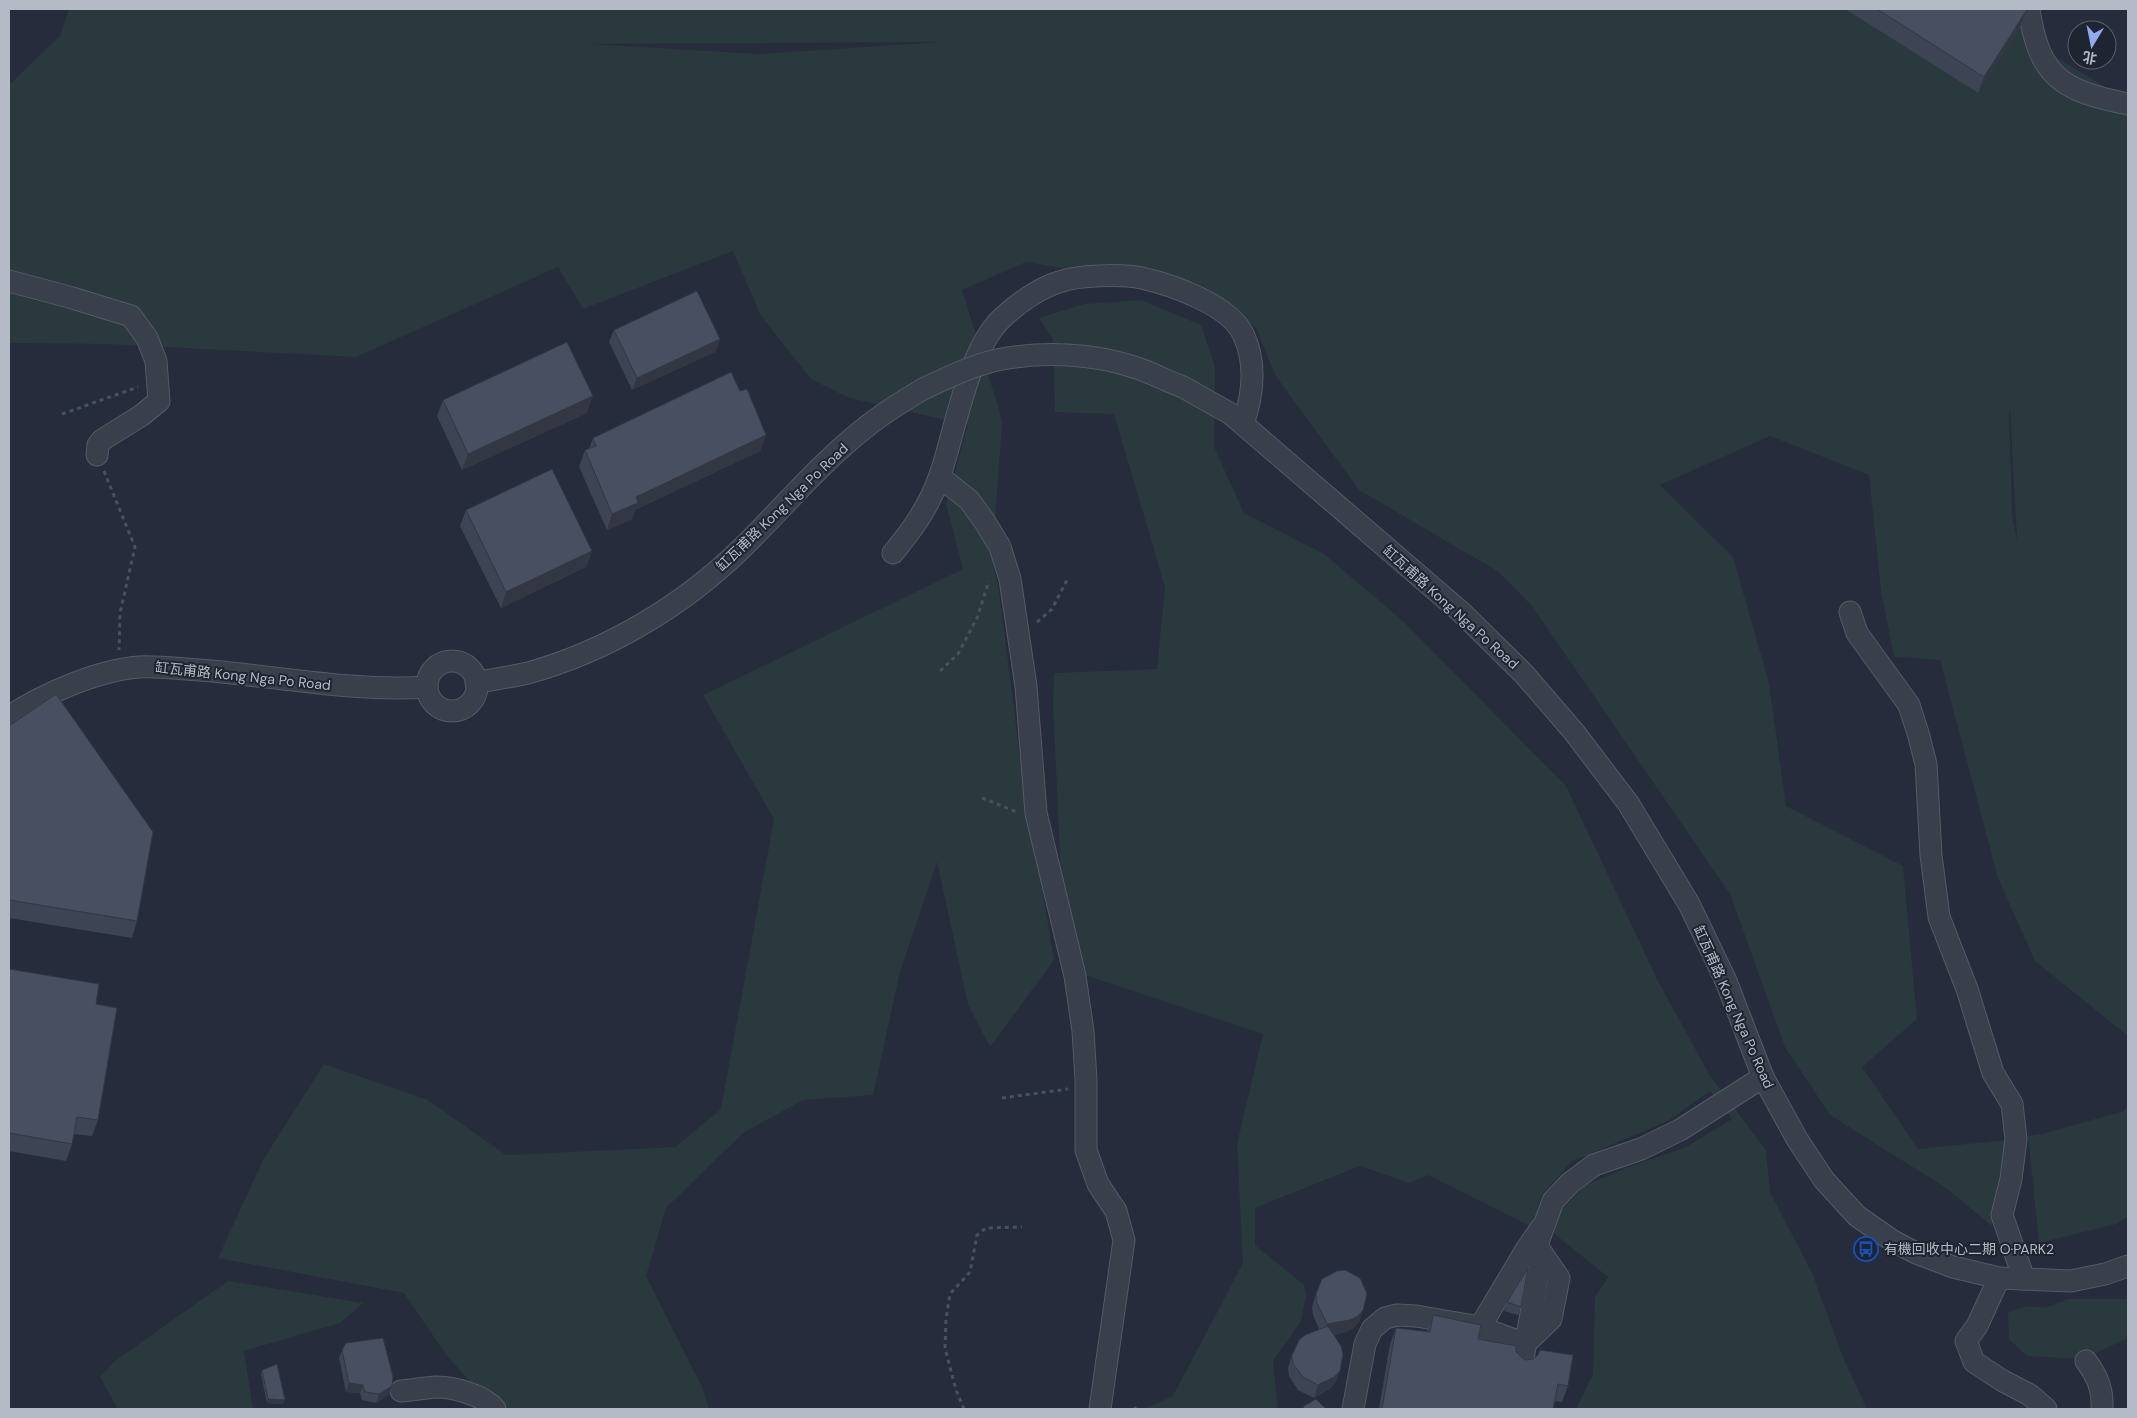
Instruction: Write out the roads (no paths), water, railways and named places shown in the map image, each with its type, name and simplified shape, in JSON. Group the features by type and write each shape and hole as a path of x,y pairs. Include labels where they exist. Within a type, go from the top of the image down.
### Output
{"street":[{"path":"2029,9 2034,35 2042,56 2059,79 2073,89 2090,96 2128,104"},
{"path":"894,553 926,508 940,477 978,354 990,331 1030,296 1059,281 1102,276 1140,278 1178,289 1203,300 1232,319 1244,335 1252,362 1252,388 1243,424"},
{"path":"9,281 131,316 147,338 156,361 159,400 142,415 102,440 98,445 97,455"},
{"name":"缸瓦甫路 Kong Nga Po Road","path":"476,682 527,673 580,654 632,629 663,611 741,550 813,476 867,426 922,389 996,360 1027,355 1060,354 1089,357 1136,368 1183,387 1231,414 1461,612 1524,674 1574,732 1628,803 1689,904 1726,981 1763,1078 1797,1139 1824,1180 1857,1216 1916,1253 1954,1267 1999,1278 2071,1281 2105,1274 2128,1266"},
{"path":"940,477 969,500 1000,548 1010,579 1026,686 1036,813 1075,976 1083,1031 1086,1080 1086,1150 1098,1184 1116,1211 1124,1240 1100,1409"},
{"path":"1850,612 1857,632 1909,705 1918,733 1926,764 1931,855 1940,917 1967,988 1993,1073 2012,1104 2016,1139 2011,1179 2002,1215 2024,1279"},
{"path":"454,661 468,667 473,672 476,682 475,695 471,702 457,710 441,708 434,704 427,687 429,675 433,669 446,662 454,661"},
{"name":"缸瓦甫路 Kong Nga Po Road","path":"9,717 26,705 98,675 138,667 243,674 355,688 392,689 427,687"},
{"path":"1353,1409 1365,1344 1372,1329 1385,1318 1397,1315 1416,1316 1480,1327 1523,1354 1540,1263 1538,1242 1553,1201 1570,1183 1594,1165 1641,1149 1680,1130 1763,1078"},
{"path":"1480,1327 1526,1250 1542,1228"},
{"path":"1999,1278 1977,1326 1966,1341 1974,1362 2003,1381 2030,1395 2046,1409"},
{"path":"2086,1361 2097,1374 2103,1395 2102,1409"},
{"path":"401,1391 438,1387 473,1395 495,1409"}],"place":[{"name":"有機回收中心二期 O·PARK2","path":"1866,1249"}]}
